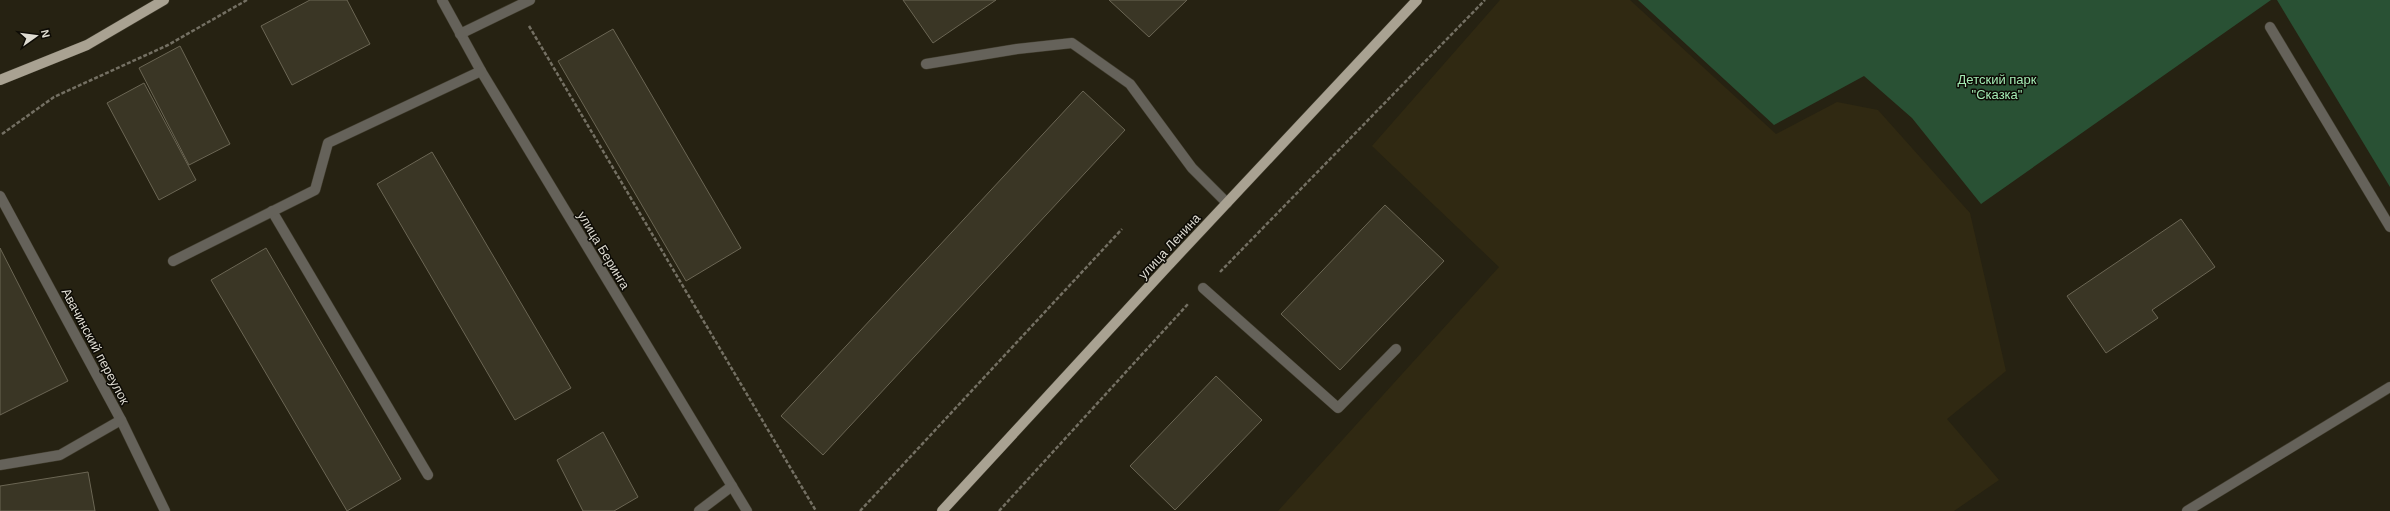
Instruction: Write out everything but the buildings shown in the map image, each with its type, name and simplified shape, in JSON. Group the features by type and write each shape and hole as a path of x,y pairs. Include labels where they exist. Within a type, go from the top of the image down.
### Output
{"main road":[{"path":"0,80 87,45 164,0"},
{"name":"улица Ленина","path":"942,511 1417,0"}],"street":[{"name":"улица Беринга","path":"442,0 481,71 747,511"},
{"path":"460,34 530,0"},
{"path":"2270,27 2390,227"},
{"path":"926,64 1017,49 1072,43 1130,84 1192,168 1227,203"},
{"path":"173,261 315,190 328,143 481,71"},
{"name":"Авачинский переулок","path":"0,196 121,420 165,511"},
{"path":"272,211 428,475"},
{"path":"1203,288 1338,408 1396,349"},
{"path":"2187,511 2390,387"},
{"path":"0,465 60,454 121,420"},
{"path":"699,511 732,486"}],"path":[{"path":"2,134 54,97 168,45 247,0"},
{"path":"999,511 1203,288 1485,0"},
{"path":"517,6 816,511"},
{"path":"860,511 1122,229"}],"shaded area":[{"path":"1500,0 1630,0 1776,134 1837,102 1878,110 1970,213 2006,371 1947,419 1999,480 1954,511 1278,511 1499,267 1372,146"}],"green space":[{"name":"Детский парк \"Сказка\"","path":"1638,0 2271,0 1981,204 1912,118 1864,76 1774,125"},
{"path":"2277,0 2390,0 2390,187"}]}
